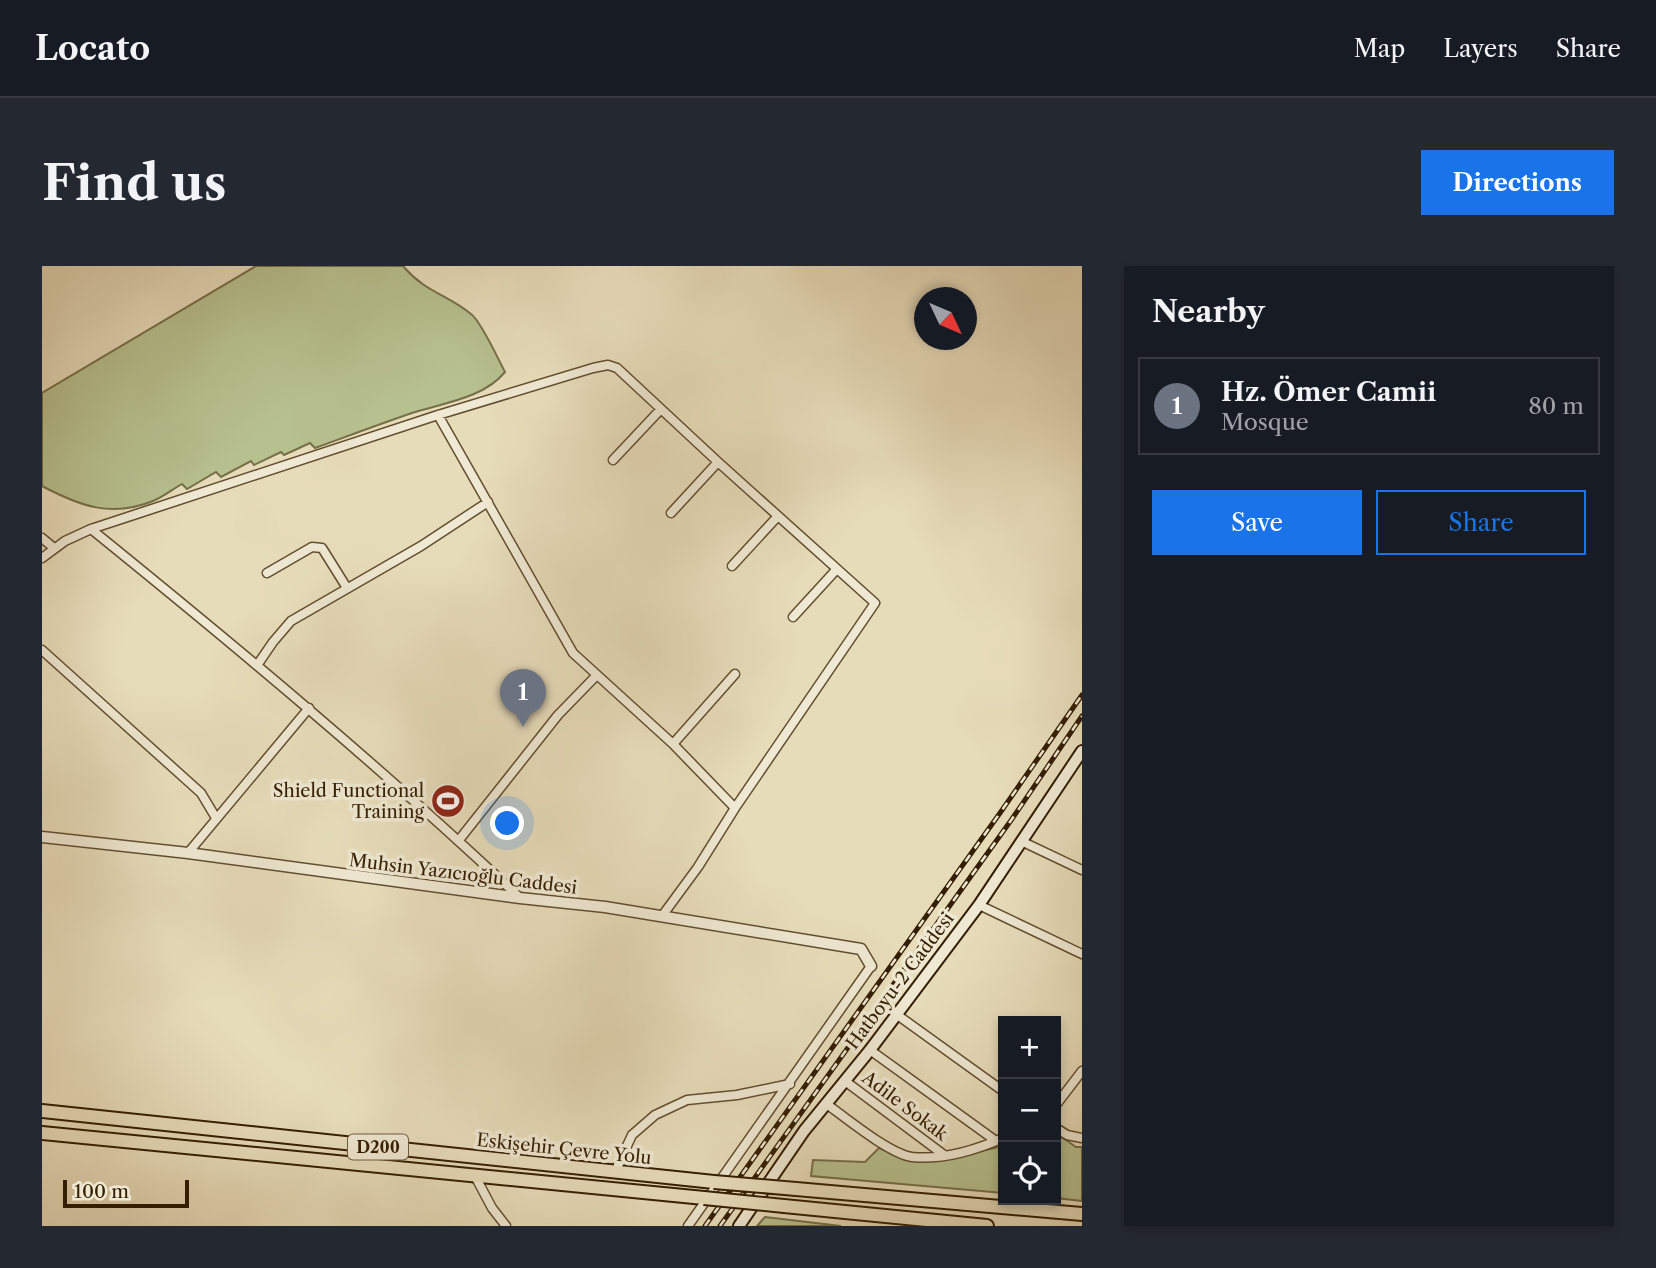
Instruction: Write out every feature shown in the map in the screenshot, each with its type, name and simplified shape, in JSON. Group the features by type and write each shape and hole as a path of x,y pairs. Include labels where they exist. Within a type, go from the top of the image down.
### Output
{"highway":[{"name":"Eskişehir Çevre Yolu","path":"42,1111 714,1182 1082,1214"},
{"name":"Eskişehir Çevre Yolu","path":"42,1133 987,1226"}],"main road":[{"name":"Hatboyu-2 Caddesi","path":"739,1226 804,1131 828,1105 979,905 1082,751"}],"street":[{"path":"42,558 54,548 91,529 438,415 608,365 617,368 718,463 875,603 735,808 698,867 662,916"},
{"path":"613,460 661,409"},
{"path":"438,415 573,653 673,744 735,808"},
{"path":"671,513 718,463"},
{"path":"258,664 291,621 488,502"},
{"path":"732,566 778,516"},
{"path":"91,529 258,664 459,840 520,898"},
{"path":"42,538 54,548"},
{"path":"267,573 318,546 322,548 347,589"},
{"path":"793,617 836,570"},
{"path":"42,650 201,793 216,818"},
{"path":"673,744 735,674"},
{"path":"459,840 558,715 596,676"},
{"path":"188,853 309,708"},
{"name":"Muhsin Yazıcıoğlu Caddesi","path":"42,836 662,916 861,950 871,965"},
{"path":"1021,841 1082,870"},
{"path":"979,905 1082,954"},
{"path":"688,1226 871,965"},
{"path":"897,1014 998,1087"},
{"path":"870,1050 998,1139"},
{"path":"1061,1098 1082,1071"},
{"name":"Adile Sokak","path":"845,1081 945,1156"},
{"path":"615,1172 632,1135 655,1115 687,1100 737,1095 790,1084"},
{"path":"828,1105 891,1149 911,1157 945,1156 998,1141"},
{"path":"1061,1131 1082,1138"},
{"path":"475,1175 492,1208 506,1226"}],"green space":[{"path":"256,266 403,266 428,288 462,307 475,318 505,372 475,394 412,413 315,448 310,443 284,455 281,452 254,465 251,461 221,477 216,472 187,489 182,484 157,499 138,506 123,509 96,507 69,499 42,486 42,393"},
{"path":"1061,1136 1076,1147 1082,1147 1082,1201 1061,1199"},
{"path":"998,1147 998,1193 811,1176 813,1160 865,1162 879,1148 910,1160 942,1160"},
{"path":"765,1217 841,1226 757,1226"}],"railway":[{"path":"705,1226 1082,695"},
{"path":"720,1226 1012,819 1082,716"}],"place":[{"name":"Hz. Ömer Camii","path":"523,727"},
{"name":"Shield Functional Training","path":"448,801"}]}
